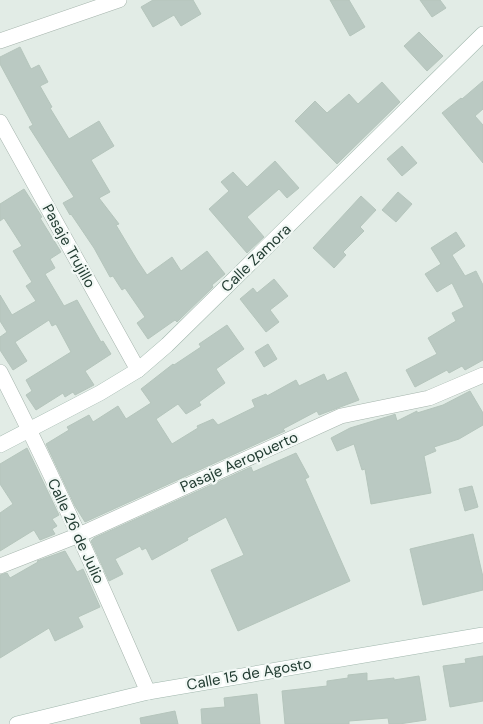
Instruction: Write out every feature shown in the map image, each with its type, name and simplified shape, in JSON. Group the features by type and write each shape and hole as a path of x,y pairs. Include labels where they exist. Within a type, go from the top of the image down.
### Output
{"street":[{"path":"0,41 119,0"},
{"name":"Calle Zamora","path":"0,445 100,394 138,370 167,345 483,34"},
{"name":"Pasaje Trujillo","path":"0,122 138,370"},
{"name":"Calle 26 de Julio","path":"0,372 30,430 79,535 148,692"},
{"name":"Pasaje Aeropuerto","path":"0,566 79,535 341,416 429,398 483,375"},
{"name":"Calle 15 de Agosto","path":"17,724 148,692 483,635"}],"building":[{"path":"153,0 193,0 201,14 181,26 174,15 153,27 141,7"},
{"path":"330,0 349,0 365,27 350,36"},
{"path":"420,0 440,0 446,8 432,17"},
{"path":"419,32 443,56 427,71 404,46"},
{"path":"20,47 31,69 39,65 48,82 40,86 52,107 50,108 69,139 99,121 114,146 91,160 110,192 99,198 119,224 116,225 147,275 172,257 181,271 207,251 225,274 177,322 175,320 148,339 137,323 145,317 125,288 122,290 113,276 110,277 94,248 63,203 74,197 29,127 33,125 0,64 0,57"},
{"path":"483,81 483,109 475,116 483,125 483,163 442,113"},
{"path":"382,82 400,102 337,164 295,121 315,101 327,113 349,94 358,104"},
{"path":"402,146 417,163 402,176 387,159"},
{"path":"275,161 299,188 287,198 279,189 247,217 264,237 247,253 209,209 229,191 221,182 233,172 247,187"},
{"path":"24,189 61,252 50,259 55,268 45,274 64,306 77,300 101,342 103,341 111,354 85,371 94,385 75,395 73,392 65,397 63,393 36,410 26,395 32,391 26,380 71,352 56,324 52,326 49,320 15,342 27,361 13,370 0,350 0,337 7,332 0,321 0,295 12,315 36,301 26,286 32,282 13,251 22,246 4,218 0,221 0,204"},
{"path":"398,192 412,204 396,222 382,210"},
{"path":"361,196 376,210 360,227 364,231 343,252 346,255 334,268 313,248"},
{"path":"456,232 465,246 452,255 465,276 476,271 483,285 483,360 465,370 462,366 449,373 447,370 415,387 406,370 437,354 428,338 456,321 452,313 464,307 452,283 437,292 425,274 441,264 431,248"},
{"path":"274,279 288,296 270,310 279,322 266,332 240,299 253,288 257,293"},
{"path":"227,325 244,349 216,369 225,383 199,402 201,405 186,414 178,404 156,419 172,444 198,428 197,426 213,419 218,425 255,407 252,400 266,394 267,396 296,380 299,386 324,374 327,381 346,372 359,400 319,415 317,411 283,429 285,431 85,522 75,506 46,444 69,430 67,427 89,415 93,422 118,406 126,419 151,403 141,389 173,364 201,347 199,344"},
{"path":"268,344 277,359 264,367 255,352"},
{"path":"470,391 483,413 483,425 459,439 434,447 436,451 424,456 431,493 371,504 365,469 362,470 354,444 337,451 331,438 350,428 395,414 397,421 417,411 417,413 443,405"},
{"path":"27,448 59,515 52,519 57,526 52,529 55,534 40,540 34,530 0,551 0,513 13,504 0,484 0,464"},
{"path":"296,453 309,477 305,479 350,581 238,631 211,570 244,555 226,517 152,560 146,548 142,550 140,546 115,559 123,574 109,581 91,541 94,538 251,467 253,472"},
{"path":"472,486 478,507 465,511 459,489"},
{"path":"473,534 483,577 483,590 423,605 410,549"},
{"path":"65,551 77,572 83,569 100,607 78,617 83,627 55,641 49,628 0,658 0,575 7,573 10,578 37,561"},
{"path":"483,656 483,701 450,707 443,666 466,663 465,659"},
{"path":"367,673 367,681 394,678 394,680 419,676 426,720 399,724 389,724 388,718 349,721 349,724 285,724 282,691 327,686 327,681 348,678 348,675"},
{"path":"257,694 260,724 202,724 201,709 225,707 224,698"},
{"path":"175,711 178,724 141,724 140,718"}]}
